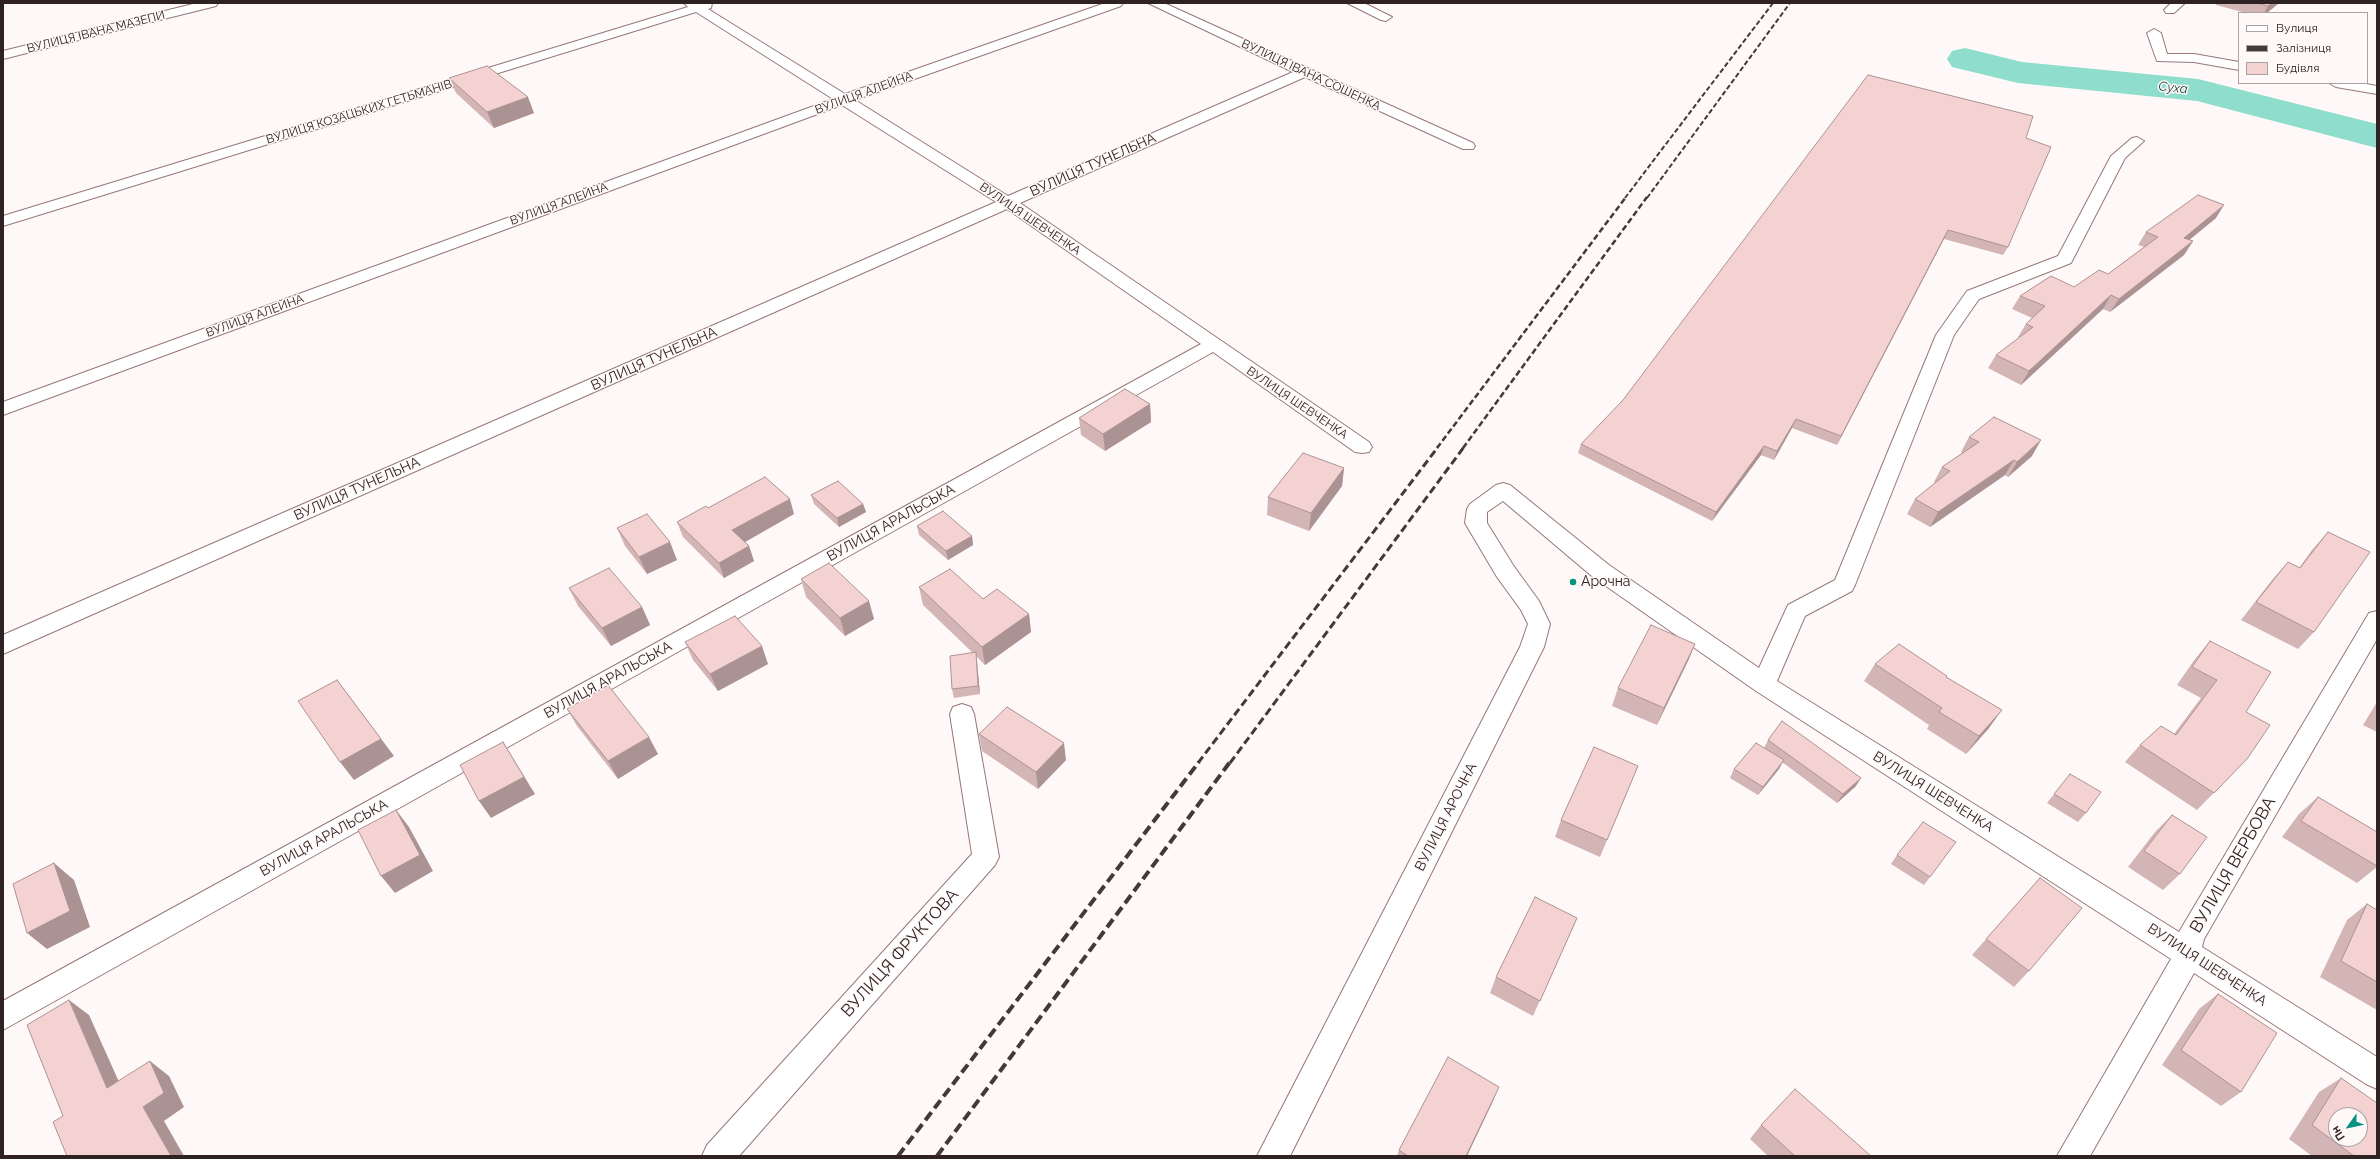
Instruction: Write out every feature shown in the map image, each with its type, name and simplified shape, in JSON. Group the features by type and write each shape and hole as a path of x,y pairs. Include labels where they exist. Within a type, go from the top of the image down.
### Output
{"street":[{"name":"ВУЛИЦЯ ІВАНА МАЗЕПИ","path":"3,55 212,3"},
{"name":"ВУЛИЦЯ КОЗАЦЬКИХ ГЕТЬМАНІВ","path":"3,221 694,6 714,3"},
{"name":"ВУЛИЦЯ АЛЕЙНА","path":"3,409 844,100 1117,3"},
{"name":"ВУЛИЦЯ ІВАНА СОШЕНКА","path":"1154,3 1468,146"},
{"path":"1353,3 1386,17"},
{"name":"ВУЛИЦЯ ШЕВЧЕНКА","path":"694,6 1009,203 1212,345 1362,447"},
{"path":"2154,33 2162,58 2194,58 2238,66"},
{"name":"ВУЛИЦЯ ТУНЕЛЬНА","path":"3,644 1304,72"},
{"path":"2342,84 2377,90"},
{"path":"1764,684 1796,611 1844,585 1945,335 1973,295 2064,259 2119,156 2137,141"},
{"name":"ВУЛИЦЯ АРАЛЬСЬКА","path":"3,1016 1212,345"},
{"name":"ВУЛИЦЯ ШЕВЧЕНКА","path":"1503,490 1601,571 1764,684 2377,1074"},
{"name":"ВУЛИЦЯ АРОЧНА","path":"1273,1156 1532,648 1540,624 1532,607 1505,571 1476,523 1477,509 1503,490"},
{"name":"ВУЛИЦЯ ВЕРБОВА","path":"2073,1156 2183,967 2191,936 2377,619"},
{"name":"ВУЛИЦЯ ФРУКТОВА","path":"718,1156 986,857 962,714"}],"building":[{"path":"2257,3 2272,3 2268,6"},
{"path":"487,66 528,97 487,112 449,78"},
{"path":"1868,75 2033,116 2026,138 2051,147 2008,247 1948,230 1841,436 1796,419 1777,451 1764,446 1716,512 1581,444 1623,400"},
{"path":"2198,195 2224,205 2184,238 2193,241 2119,299 2111,295 2029,371 1996,355 2033,327 2026,324 2045,306 2020,296 2051,276 2074,287 2099,270 2108,274 2158,237 2146,232"},
{"path":"1125,389 1150,404 1103,434 1079,418"},
{"path":"1994,417 2041,440 2017,462 2014,460 1938,512 1915,499 1950,471 1942,467 1979,442 1969,437"},
{"path":"1303,453 1344,468 1311,513 1268,497"},
{"path":"765,477 790,499 732,530 749,546 719,563 677,522 706,506 708,508"},
{"path":"838,481 863,504 837,518 811,495"},
{"path":"943,511 972,536 946,551 917,526"},
{"path":"647,514 670,542 639,557 617,528"},
{"path":"2328,532 2370,552 2314,632 2256,602 2288,562 2300,568"},
{"path":"829,563 869,601 840,618 801,579"},
{"path":"609,568 642,607 602,628 569,588"},
{"path":"950,569 983,599 997,589 1029,614 982,647 919,587"},
{"path":"735,616 762,646 710,674 685,642"},
{"path":"1651,625 1695,644 1664,708 1618,688"},
{"path":"2210,641 2271,672 2246,712 2270,725 2247,759 2214,793 2140,745 2161,726 2176,735 2217,680 2192,667"},
{"path":"1899,644 1947,676 1946,677 2002,710 1979,736 1939,712 1942,708 1875,664"},
{"path":"976,652 978,686 952,689 950,656"},
{"path":"337,680 381,739 340,762 298,701"},
{"path":"608,685 649,737 608,761 567,709"},
{"path":"1007,707 1064,743 1036,772 979,734"},
{"path":"1782,721 1861,778 1843,794 1768,740"},
{"path":"503,742 524,777 479,801 460,765"},
{"path":"1756,743 1784,760 1763,787 1734,769"},
{"path":"1594,747 1638,766 1607,840 1561,820"},
{"path":"2070,774 2101,792 2086,813 2054,794"},
{"path":"2318,797 2377,832 2377,866 2301,821"},
{"path":"396,810 420,855 381,876 358,830"},
{"path":"2172,815 2207,837 2180,874 2144,851"},
{"path":"1923,822 1956,842 1930,877 1897,855"},
{"path":"54,863 70,911 27,933 13,884"},
{"path":"2040,878 2082,908 2029,971 1986,939"},
{"path":"1535,897 1577,918 1540,1001 1496,977"},
{"path":"2367,904 2377,910 2377,982 2341,961"},
{"path":"2218,994 2277,1033 2241,1092 2181,1050"},
{"path":"69,1000 107,1088 150,1061 164,1093 143,1107 171,1156 67,1156 53,1122 63,1116 27,1025"},
{"path":"1448,1057 1499,1087 1466,1156 1408,1156 1399,1150"},
{"path":"2341,1078 2377,1103 2377,1156 2354,1156 2342,1147 2368,1147 2368,1107 2328,1107 2328,1137 2312,1125"},
{"path":"1795,1089 1871,1156 1795,1156 1761,1125"}],"waterway":[{"name":"Суха","path":"1965,59 1993,64 2018,72 2198,90 2377,136"}],"railway":[{"path":"1625,198 1773,3"},
{"path":"1647,198 1790,3"},
{"path":"1437,448 1626,197"},
{"path":"1463,448 1647,197"},
{"path":"1198,763 1438,447"},
{"path":"1230,763 1464,447"},
{"path":"898,1156 1199,762"},
{"path":"937,1156 1230,762"}],"place":[{"name":"Арочна","path":"1573,582"}]}
